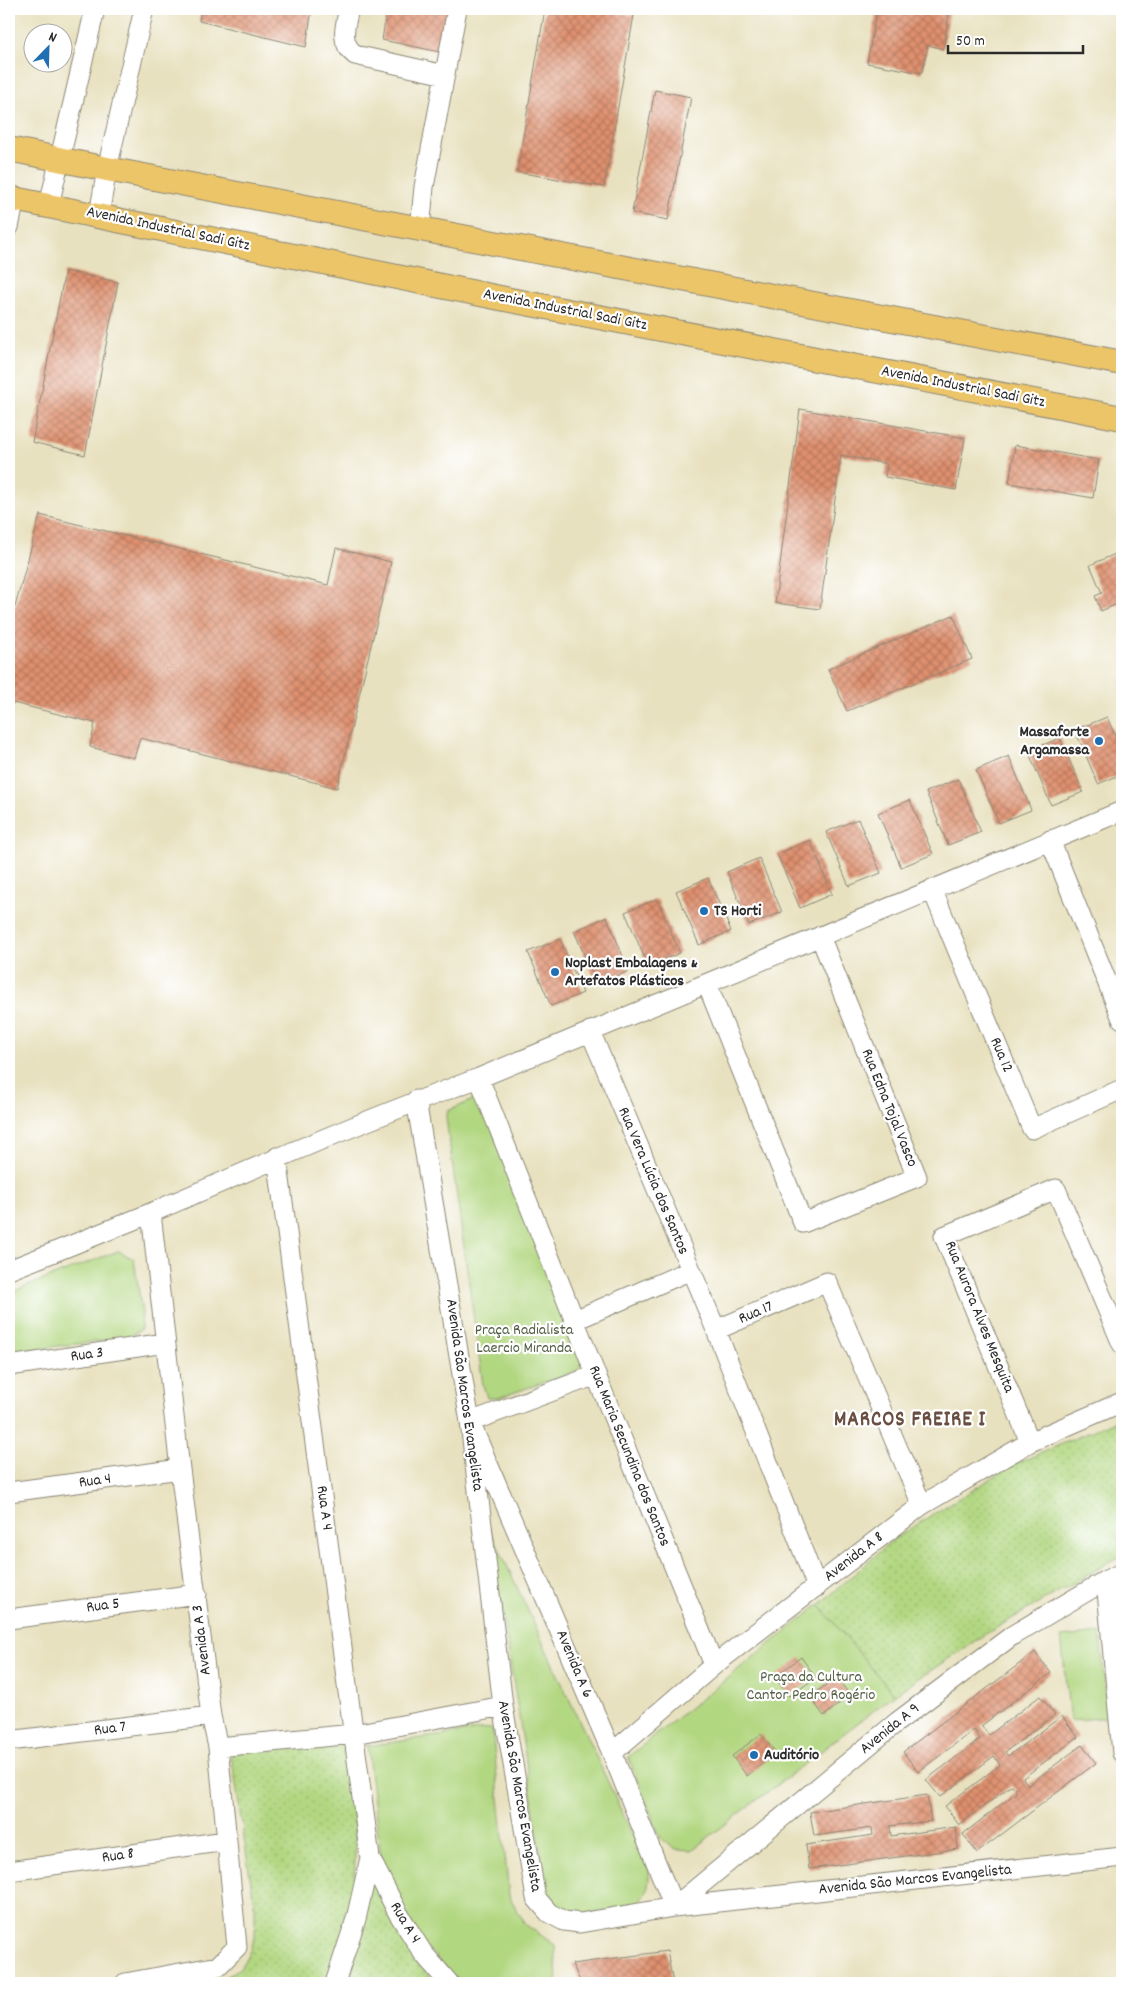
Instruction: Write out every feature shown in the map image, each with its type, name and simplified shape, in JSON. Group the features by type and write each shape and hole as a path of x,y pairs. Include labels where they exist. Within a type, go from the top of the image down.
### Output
{"main road":[{"path":"9,149 1122,363"},
{"name":"Avenida Industrial Sadi Gitz","path":"12,198 505,299 1122,418"}],"street":[{"path":"49,205 96,9"},
{"path":"98,215 144,9"},
{"path":"349,9 344,37 347,49 355,55 445,75"},
{"path":"420,229 424,187 457,9"},
{"path":"9,227 12,198"},
{"path":"9,1270 416,1100 480,1078 1122,811"},
{"path":"1050,840 1122,1019"},
{"name":"Rua 12","path":"932,890 1032,1130 1122,1089"},
{"name":"Rua Edna Tojal Vasco","path":"707,984 803,1223 917,1177 820,936"},
{"name":"Rua Vera Lúcia dos Santos","path":"575,1320 691,1270 590,1031"},
{"name":"Rua Maria Secundina dos Santos","path":"480,1078 596,1375 714,1665"},
{"name":"Avenida São Marcos Evangelista","path":"416,1100 470,1422 503,1706 536,1898 549,1913 564,1921 580,1923 674,1907 1122,1857"},
{"name":"Rua A 4","path":"277,1158 370,1858 398,1913 423,1953 449,1983"},
{"name":"Rua Aurora Alves Mesquita","path":"1030,1442 944,1236 1056,1189 1122,1344"},
{"name":"Avenida A 3","path":"125,1983 218,1966 237,1947 218,1747 211,1716 180,1469 151,1212"},
{"path":"691,1270 817,1587"},
{"name":"Rua 17","path":"716,1330 827,1282 922,1505"},
{"name":"Rua 3","path":"9,1366 166,1343"},
{"path":"470,1422 596,1375"},
{"name":"Avenida A 8","path":"612,1752 714,1665 922,1505 1030,1442 1122,1402"},
{"name":"Avenida A 6","path":"470,1422 612,1752 674,1907"},
{"name":"Rua 4","path":"9,1492 180,1469"},
{"path":"1114,1577 1122,1753"},
{"name":"Avenida A 9","path":"674,1907 897,1722 1013,1635 1114,1577"},
{"name":"Rua 5","path":"9,1619 197,1594"},
{"path":"218,1747 354,1734 503,1706"},
{"name":"Rua 7","path":"9,1741 211,1716"},
{"name":"Rua 8","path":"9,1871 226,1841"},
{"name":"Rua A 4","path":"335,1983 356,1919 370,1858"}],"green space":[{"name":"Praça Radialista Laercio Miranda","path":"480,1097 582,1365 577,1371 498,1398 487,1398 483,1385 446,1118 448,1111"},
{"path":"118,1251 134,1259 142,1313 141,1329 127,1338 9,1352 9,1293"},
{"path":"1122,1418 1122,1555 984,1635 894,1695 819,1605 894,1539 951,1503 1015,1464"},
{"path":"489,1527 649,1870 649,1881 644,1895 637,1904 627,1909 571,1914 551,1906 546,1888"},
{"name":"Praça da Cultura Cantor Pedro Rogério","path":"819,1605 894,1695 692,1850 675,1849 661,1839 628,1757"},
{"path":"1100,1633 1108,1717 1070,1721 1061,1637"},
{"path":"492,1728 509,1896 526,1925 555,1945 557,1983 459,1983 418,1937 382,1865 367,1746"},
{"path":"349,1742 355,1832 352,1900 346,1930 326,1983 196,1983 225,1977 239,1969 247,1957 255,1938 255,1910 231,1753"},
{"path":"372,1876 430,1977 436,1983 343,1983 358,1947"}],"building":[{"path":"201,9 312,9 306,47 199,21"},
{"path":"387,9 452,9 445,53 382,40"},
{"path":"545,9 597,9 634,15 604,187 517,172"},
{"path":"877,9 950,9 943,49 928,45 922,73 867,63"},
{"path":"655,90 691,97 668,220 632,213"},
{"path":"65,271 118,282 85,455 32,442"},
{"path":"800,409 965,438 956,490 885,477 887,464 841,455 820,609 775,603"},
{"path":"1015,445 1099,460 1093,498 1009,483"},
{"path":"40,515 328,585 336,548 391,562 337,788 140,738 134,758 90,747 95,723 9,702 9,605 15,607"},
{"path":"1122,551 1122,602 1101,611 1095,596 1102,593 1090,565"},
{"path":"953,615 972,659 847,711 828,669"},
{"name":"Massaforte Argamassa","path":"1107,717 1122,752 1122,774 1098,784 1075,730"},
{"path":"1060,738 1083,792 1051,805 1028,751"},
{"path":"1009,756 1031,810 999,823 976,770"},
{"path":"958,779 981,832 948,845 926,792"},
{"path":"910,800 933,854 901,867 878,813"},
{"path":"858,819 881,873 849,886 826,832"},
{"path":"810,840 832,894 800,908 777,854"},
{"path":"759,858 782,912 749,925 727,872"},
{"name":"TS Horti","path":"708,878 731,931 699,945 676,891"},
{"path":"657,899 680,953 648,966 625,912"},
{"path":"607,917 629,971 597,984 574,931"},
{"name":"Noplast Embalagens & Artefatos Plásticos","path":"560,939 583,993 551,1006 528,952"},
{"path":"1035,1652 1051,1673 981,1726 989,1735 1040,1696 1055,1715 1005,1752 1008,1756 1062,1716 1078,1737 1023,1778 1028,1785 1082,1745 1096,1763 977,1853 963,1834 1017,1792 1012,1785 959,1825 945,1806 1000,1765 994,1756 940,1797 926,1780 980,1739 974,1730 918,1772 903,1752"},
{"path":"801,1657 816,1678 789,1696 775,1677"},
{"path":"836,1677 850,1695 824,1716 810,1697"},
{"name":"Auditório","path":"761,1734 776,1753 747,1776 732,1756"},
{"path":"927,1795 931,1821 890,1826 891,1836 956,1827 958,1849 809,1869 806,1845 873,1835 872,1828 814,1836 810,1812"},
{"path":"667,1951 673,1983 581,1983 572,1964"}],"place":[{"name":"Massaforte Argamassa","path":"1099,741"},
{"name":"TS Horti","path":"704,911"},
{"name":"Noplast Embalagens & Artefatos Plásticos","path":"555,972"},
{"name":"Auditório","path":"754,1755"}],"district":[{"name":"MARCOS FREIRE I","path":"910,1421"}]}
